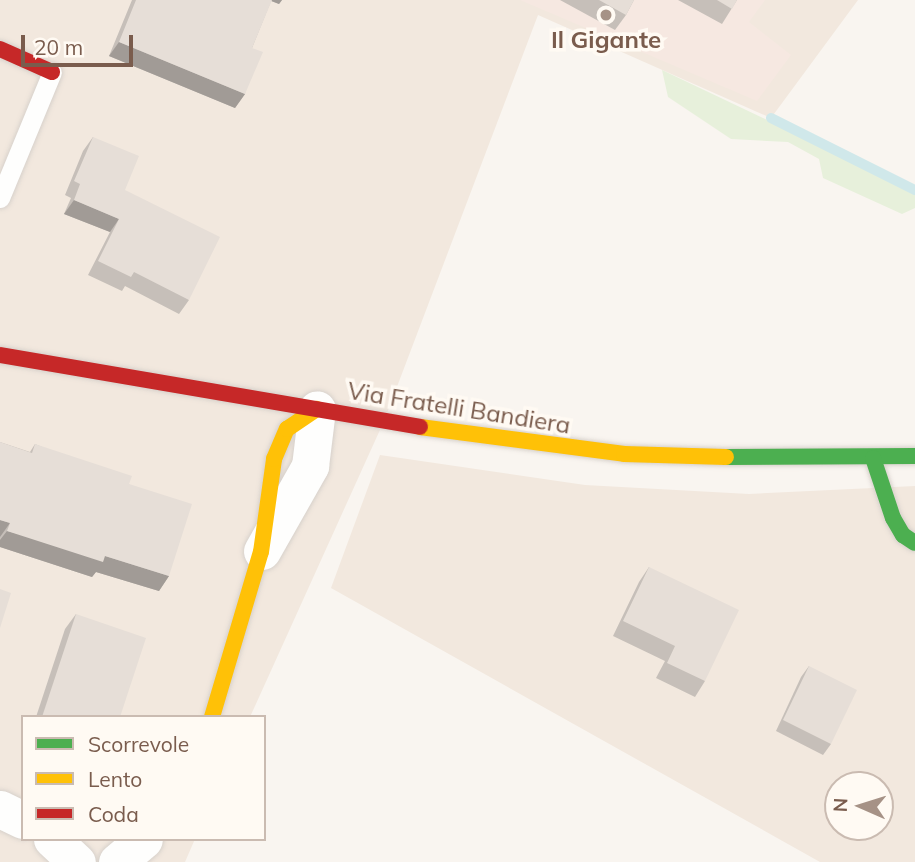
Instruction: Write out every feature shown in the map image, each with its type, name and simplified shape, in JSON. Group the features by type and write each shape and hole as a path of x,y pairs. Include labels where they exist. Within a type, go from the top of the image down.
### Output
{"street":[{"path":"0,49 52,72"},
{"name":"Via Fratelli Bandiera","path":"0,355 477,437 624,454 873,458 915,456"},
{"path":"213,715 261,552 310,466 317,409"},
{"path":"873,458 893,518 903,535 915,543"},
{"path":"0,809 21,819"},
{"path":"54,841 77,862"},
{"path":"117,862 143,841"}],"lane":[{"path":"0,198 52,72"}],"shaded area":[{"path":"0,0 858,0 771,118 538,15 384,421 251,715 21,715 21,841 194,841 185,862 0,862"},
{"path":"520,0 765,0 749,22 791,55 757,101"},
{"path":"380,455 585,485 749,494 915,486 915,862 820,862 331,588"}],"green space":[{"path":"662,70 915,190 915,208 902,214 823,178 819,159 788,142 731,139 668,97"}],"building":[{"path":"136,0 272,0 252,48 263,52 245,94 119,42"},
{"path":"599,0 634,0 626,15"},
{"path":"717,0 737,0 732,9"},
{"path":"93,137 139,156 125,190 220,237 189,300 134,272 131,277 98,261 119,219 74,200 80,184 74,181"},
{"path":"0,442 32,453 35,444 132,476 129,484 192,504 169,576 105,556 103,562 7,531 10,523 0,520"},
{"path":"649,567 739,610 705,681 667,663 675,646 623,621"},
{"path":"0,589 11,593 0,628"},
{"path":"76,614 146,638 121,715 43,715"},
{"path":"809,666 857,690 831,744 783,720"}],"waterway":[{"path":"771,118 915,190"}],"traffic: fast":[{"path":"726,457 915,456"},
{"path":"873,458 893,518 903,535 915,543"}],"traffic: slow":[{"path":"213,715 261,552 274,459 287,429 317,409"},
{"path":"420,427 624,454 726,457"}],"traffic: jam":[{"path":"0,49 52,72"},
{"path":"0,355 420,427"}],"place":[{"name":"Il Gigante","path":"606,15"}]}
